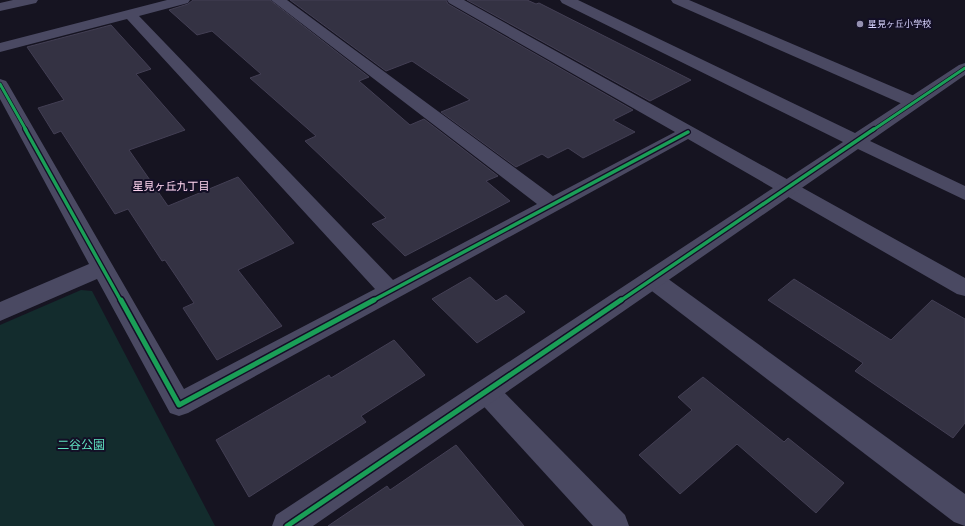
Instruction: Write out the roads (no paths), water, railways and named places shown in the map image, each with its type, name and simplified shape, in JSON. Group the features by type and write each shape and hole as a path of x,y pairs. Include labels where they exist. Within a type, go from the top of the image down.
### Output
{"street":[{"path":"0,7 31,0"},
{"path":"0,48 183,0"},
{"path":"278,0 552,205"},
{"path":"454,0 965,288"},
{"path":"567,0 965,194"},
{"path":"678,0 913,102"},
{"path":"130,14 390,292"},
{"path":"287,526 652,279 858,142 913,102 965,68"},
{"path":"0,84 179,405 688,132"},
{"path":"0,312 102,268"},
{"path":"652,279 965,512"},
{"path":"486,391 614,526"}],"place":[{"name":"星見ヶ丘小学校","path":"860,24"}],"district":[{"name":"星見ヶ丘九丁目","path":"171,186"}],"park label":[{"name":"二谷公園","path":"81,445"}]}
